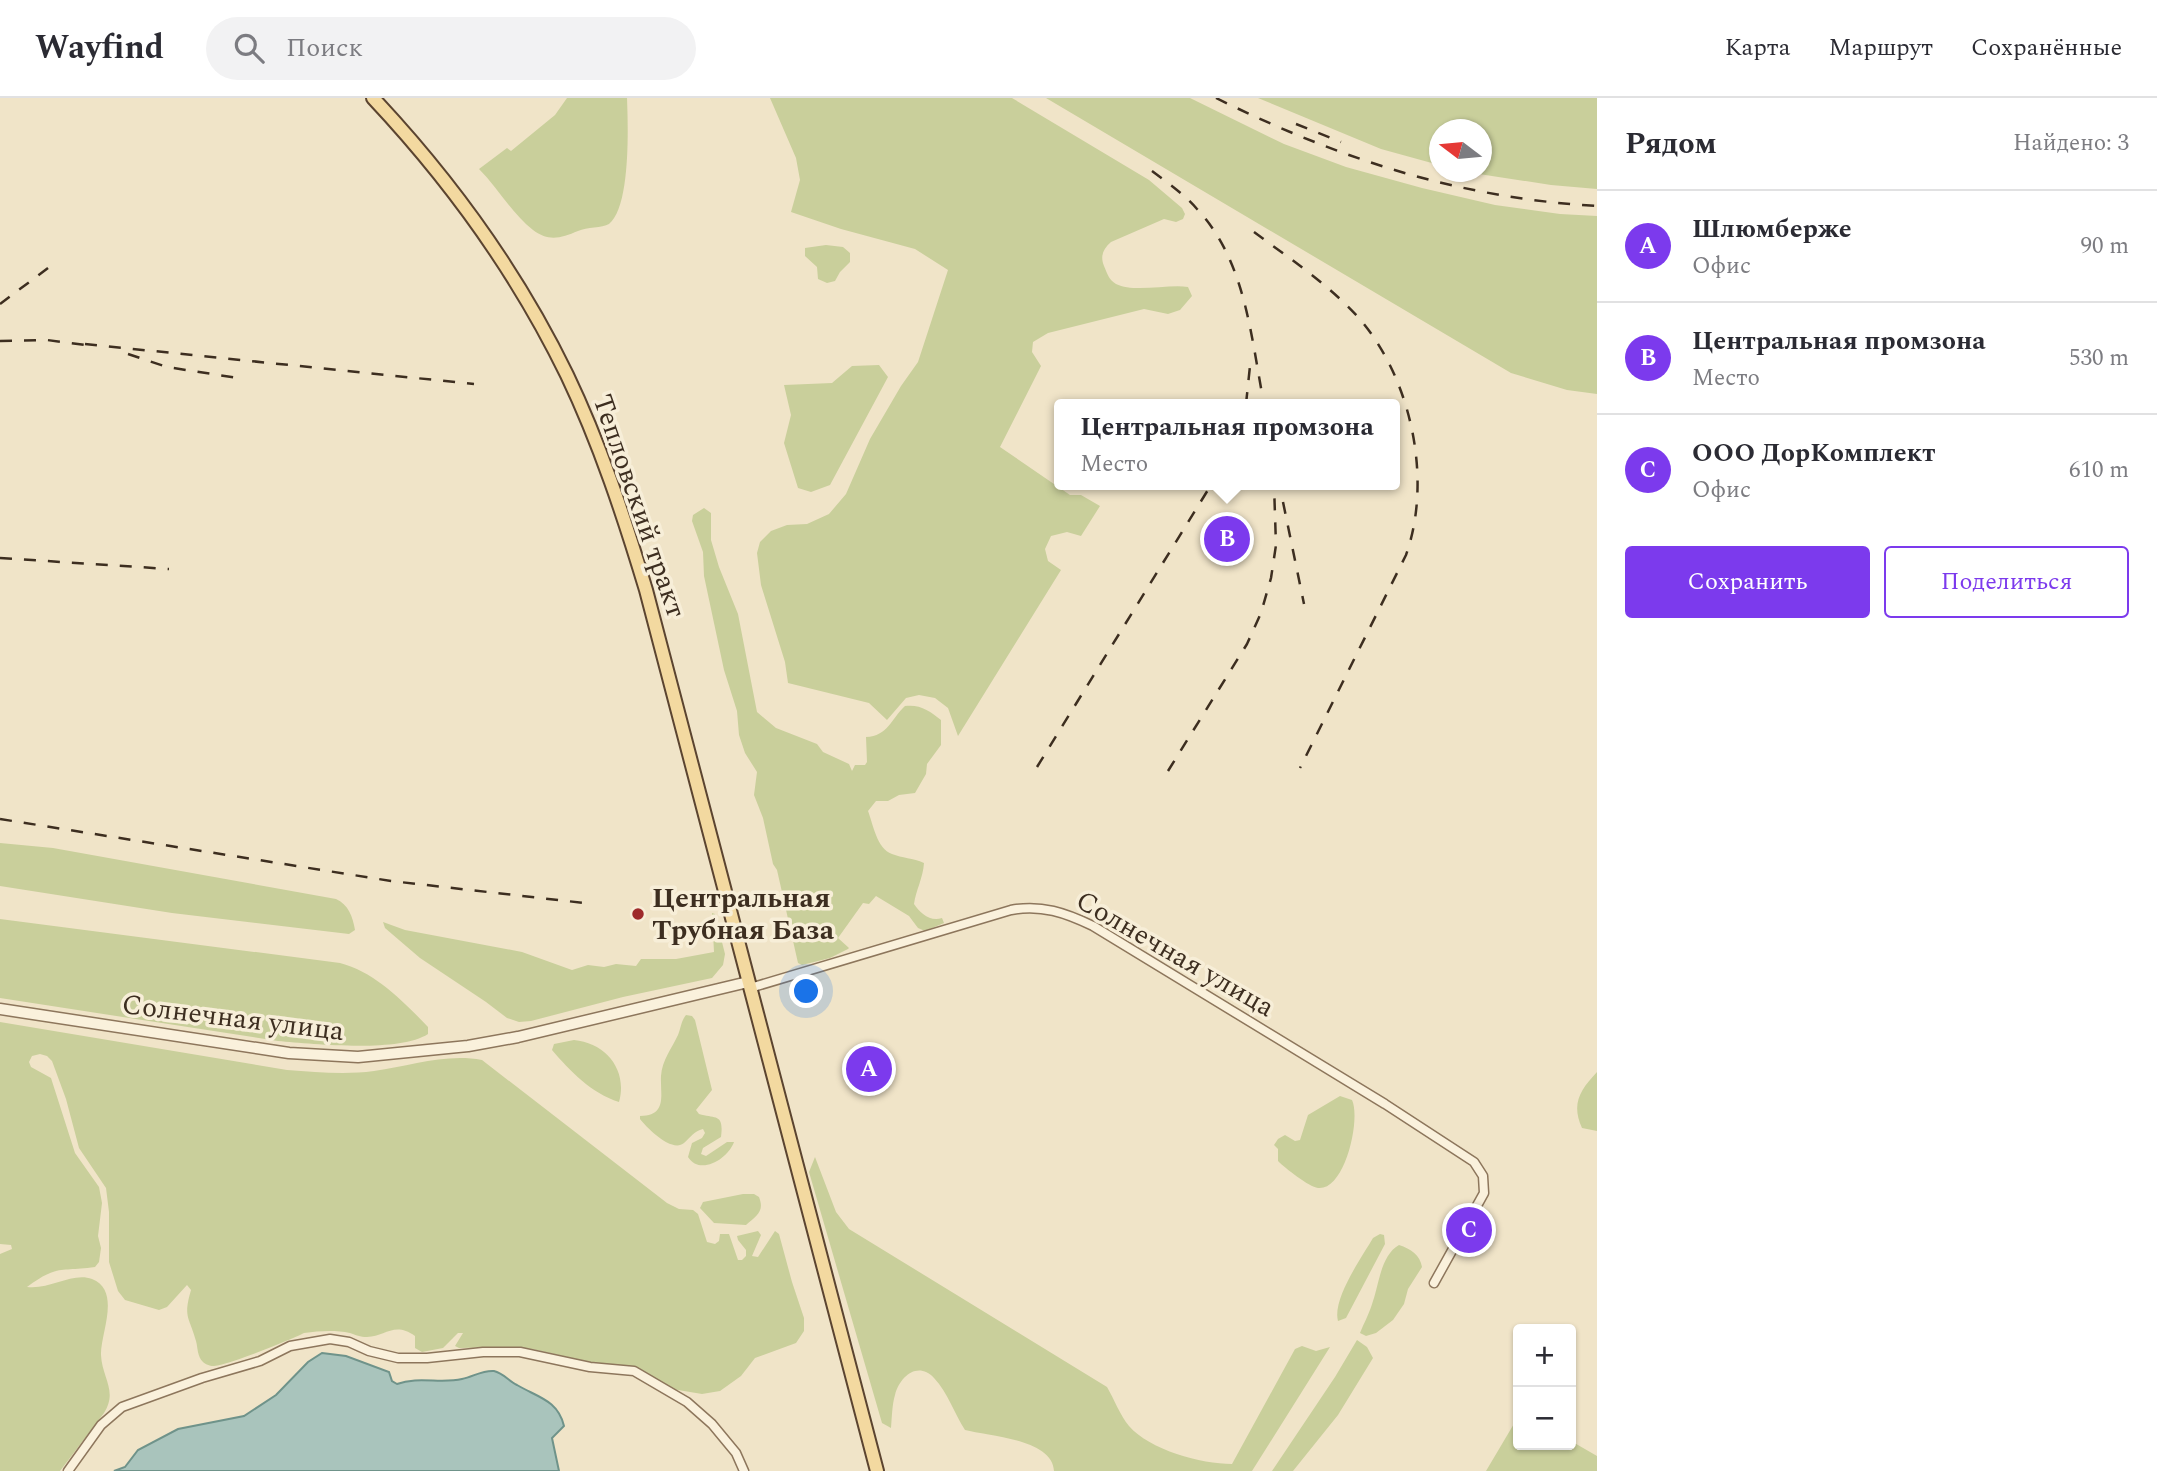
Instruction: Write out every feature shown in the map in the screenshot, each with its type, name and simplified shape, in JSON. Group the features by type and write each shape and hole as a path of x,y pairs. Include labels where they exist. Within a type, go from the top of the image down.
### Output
{"main road":[{"name":"Тепловский тракт","path":"373,98 432,166 489,243 535,315 576,394 616,498 646,590 877,1471"}],"street":[{"name":"Солнечная улица","path":"0,1009 289,1053 358,1057 468,1046 518,1037 749,985 1011,910 1028,907 1051,909 1093,926 1470,1158 1481,1171 1484,1193 1434,1283"},
{"path":"68,1471 101,1425 122,1407 201,1378 260,1361 290,1346 330,1339 349,1342 369,1351 398,1358 520,1352 590,1367 634,1371 687,1402 712,1424 736,1453 744,1471"}],"green space":[{"path":"567,98 627,98 625,184 616,215 609,224 561,237 550,237 539,234 525,224 479,169 507,148 511,151 555,115"},
{"path":"770,98 1012,98 1149,180 1182,208 1185,214 1183,219 1176,222 1164,219 1111,242 1102,256 1107,274 1123,287 1188,287 1192,296 1180,310 1168,314 1144,309 1048,333 1033,342 1032,352 1041,366 1000,447 1054,484 1054,490 1081,495 1100,506 1081,536 1067,532 1051,536 1045,549 1048,561 1061,570 958,736 948,708 935,698 919,695 906,698 887,720 869,703 788,683 785,662 761,585 757,553 760,542 771,531 787,525 807,524 829,514 846,494 870,439 918,362 948,270 915,249 791,212 800,180 796,158"},
{"path":"1046,98 1190,98 1284,144 1346,167 1495,205 1597,216 1597,394 1567,390 1511,373"},
{"path":"1258,98 1597,98 1597,189 1492,176 1492,119 1429,119 1429,162 1381,149"},
{"path":"826,245 843,247 850,253 850,262 835,281 827,283 818,279 817,267 805,256 805,248"},
{"path":"879,365 888,377 830,485 811,492 798,488 784,443 791,415 784,385 832,383 852,366"},
{"path":"704,508 711,513 711,540 738,614 757,712 776,728 817,744 823,752 849,764 852,771 855,765 865,765 867,762 866,737 879,734 905,706 924,709 941,720 941,745 927,764 926,774 915,793 899,795 888,801 876,801 868,811 876,836 887,851 924,863 914,904 926,916 933,919 942,918 944,923 925,931 918,928 909,916 876,896 869,904 863,903 838,938 848,949 830,958 802,965 798,963 777,870 754,795 757,772 745,753 739,735 737,711 724,670 704,576 703,552 692,521 693,515"},
{"path":"0,843 53,848 336,899 344,904 349,912 355,930 349,934 172,913 0,886"},
{"path":"712,913 715,914 725,954 723,965 712,978 519,1022 507,1018 420,958 385,928 383,922 405,930 522,952 572,970 588,965 636,966 641,959 676,959 714,952"},
{"path":"0,919 340,963 377,980 428,1027 428,1034 397,1044 377,1045 278,1041 0,998"},
{"path":"686,1015 695,1020 712,1090 696,1110 699,1114 718,1118 721,1124 721,1137 703,1148 701,1154 706,1156 727,1142 734,1142 720,1159 706,1165 693,1163 688,1157 692,1143 702,1138 705,1133 703,1129 684,1143 673,1145 660,1138 640,1119 640,1116 649,1115 659,1108 663,1065"},
{"path":"0,1022 287,1070 352,1073 442,1059 482,1060 667,1203 698,1214 707,1242 715,1244 719,1241 720,1234 729,1234 738,1260 742,1260 746,1256 746,1250 737,1236 758,1231 761,1235 752,1256 758,1257 775,1231 779,1234 804,1318 804,1331 796,1343 755,1358 741,1376 720,1391 702,1394 672,1389 637,1368 599,1364 532,1349 459,1348 455,1346 463,1333 458,1333 443,1348 422,1352 415,1348 415,1336 401,1330 367,1337 339,1331 304,1333 231,1362 208,1365 200,1357 188,1317 187,1306 191,1290 187,1285 167,1307 159,1310 125,1300 118,1291 109,1262 106,1188 79,1148 66,1099 52,1061 40,1054 32,1056 29,1062 31,1067 51,1078 75,1153 99,1187 102,1203 98,1236 101,1248 99,1262 95,1267 53,1272 27,1287 84,1277 101,1285 108,1303 101,1355 110,1398 104,1413 60,1471 0,1471 0,1254 12,1249 11,1245 0,1244"},
{"path":"574,1040 596,1046 612,1060 620,1079 619,1102 590,1087 552,1050 554,1044"},
{"path":"1597,1072 1597,1131 1582,1128 1577,1104 1582,1091"},
{"path":"1340,1096 1352,1100 1354,1109 1348,1152 1336,1178 1328,1186 1314,1187 1278,1161 1278,1149 1274,1145 1285,1135 1295,1141 1300,1140 1308,1115"},
{"path":"815,1157 836,1212 849,1229 1107,1387 1129,1426 1138,1435 1163,1449 1191,1458 1232,1464 1295,1349 1302,1346 1316,1351 1330,1347 1252,1471 1054,1471 1051,1460 1031,1446 1003,1437 965,1430 939,1384 922,1371 910,1373 897,1388 891,1428 882,1423 809,1172"},
{"path":"754,1194 761,1202 758,1213 746,1225 714,1223 700,1208 703,1202"},
{"path":"1384,1235 1385,1244 1346,1318 1338,1321 1339,1301 1349,1278 1373,1238"},
{"path":"1399,1245 1414,1253 1422,1267 1393,1320 1376,1333 1366,1336 1360,1333 1382,1270 1388,1256"},
{"path":"1357,1340 1367,1347 1373,1358 1338,1415 1293,1471 1272,1471 1335,1377"},
{"path":"1513,1425 1513,1450 1576,1450 1576,1444 1597,1456 1597,1471 1486,1471"}],"water":[{"path":"322,1353 346,1356 389,1372 392,1381 397,1384 454,1380 490,1371 500,1373 546,1400 557,1410 564,1426 552,1438 559,1471 114,1471 125,1467 138,1450 178,1429 244,1416 276,1395 308,1362"}],"railway":[{"path":"1216,98 1308,139 1401,172 1496,194 1597,206"},
{"path":"1296,124 1341,142"},
{"path":"1152,171 1197,209 1226,252 1244,301 1263,399"},
{"path":"1254,232 1334,293 1358,317 1376,341 1392,369 1404,399 1417,462 1414,525 1406,555 1300,768"},
{"path":"0,304 56,262"},
{"path":"0,341 47,340 94,346"},
{"path":"85,344 474,384"},
{"path":"128,354 167,367 238,378"},
{"path":"1247,399 1250,366"},
{"path":"1037,767 1208,490"},
{"path":"1168,771 1247,644 1261,613 1271,578 1276,545 1274,490"},
{"path":"1283,502 1304,604"},
{"path":"0,558 169,569"},
{"path":"0,819 391,881 593,904"}],"place":[{"name":"Центральная промзона","path":"1227,539"},
{"name":"Центральная Трубная База","path":"638,914"},
{"name":"Шлюмберже","path":"869,1069"},
{"name":"ООО ДорКомплект","path":"1469,1230"}]}
